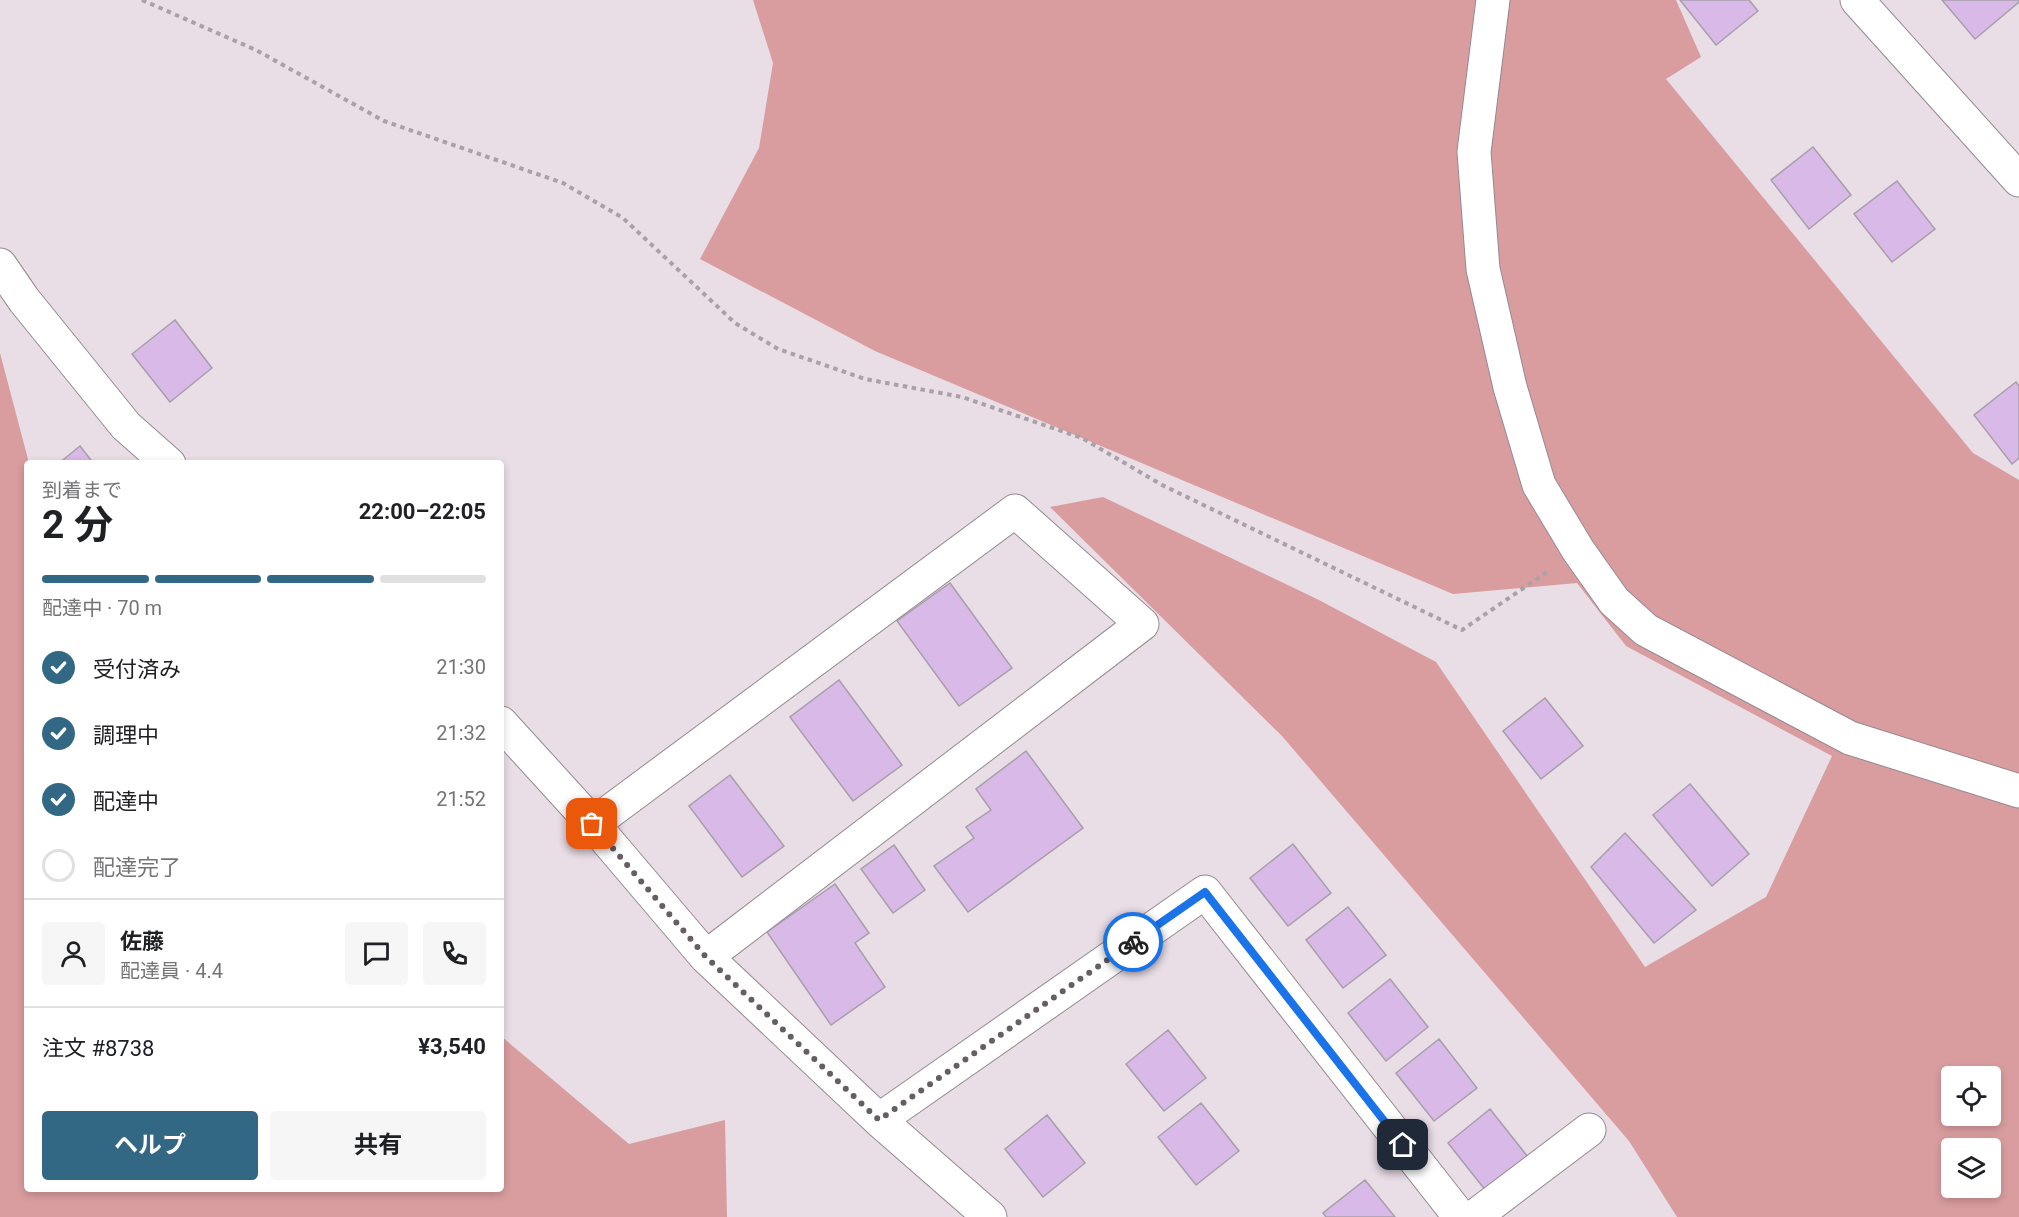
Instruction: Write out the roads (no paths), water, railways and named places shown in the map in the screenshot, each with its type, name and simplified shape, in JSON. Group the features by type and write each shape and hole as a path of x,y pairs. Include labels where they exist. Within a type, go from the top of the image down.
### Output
{"street":[{"path":"1492,0 1474,152 1483,269 1510,387 1539,484 1578,550 1614,601 1646,630 1850,738 2019,791"},
{"path":"1857,0 2019,180"},
{"path":"0,265 24,300 126,426 164,460"},
{"path":"592,824 1015,511 1142,624 706,957"},
{"path":"504,726 592,824 706,957 879,1120 990,1217"},
{"path":"879,1120 1205,892 1460,1217"},
{"path":"1474,1217 1589,1130"}]}
